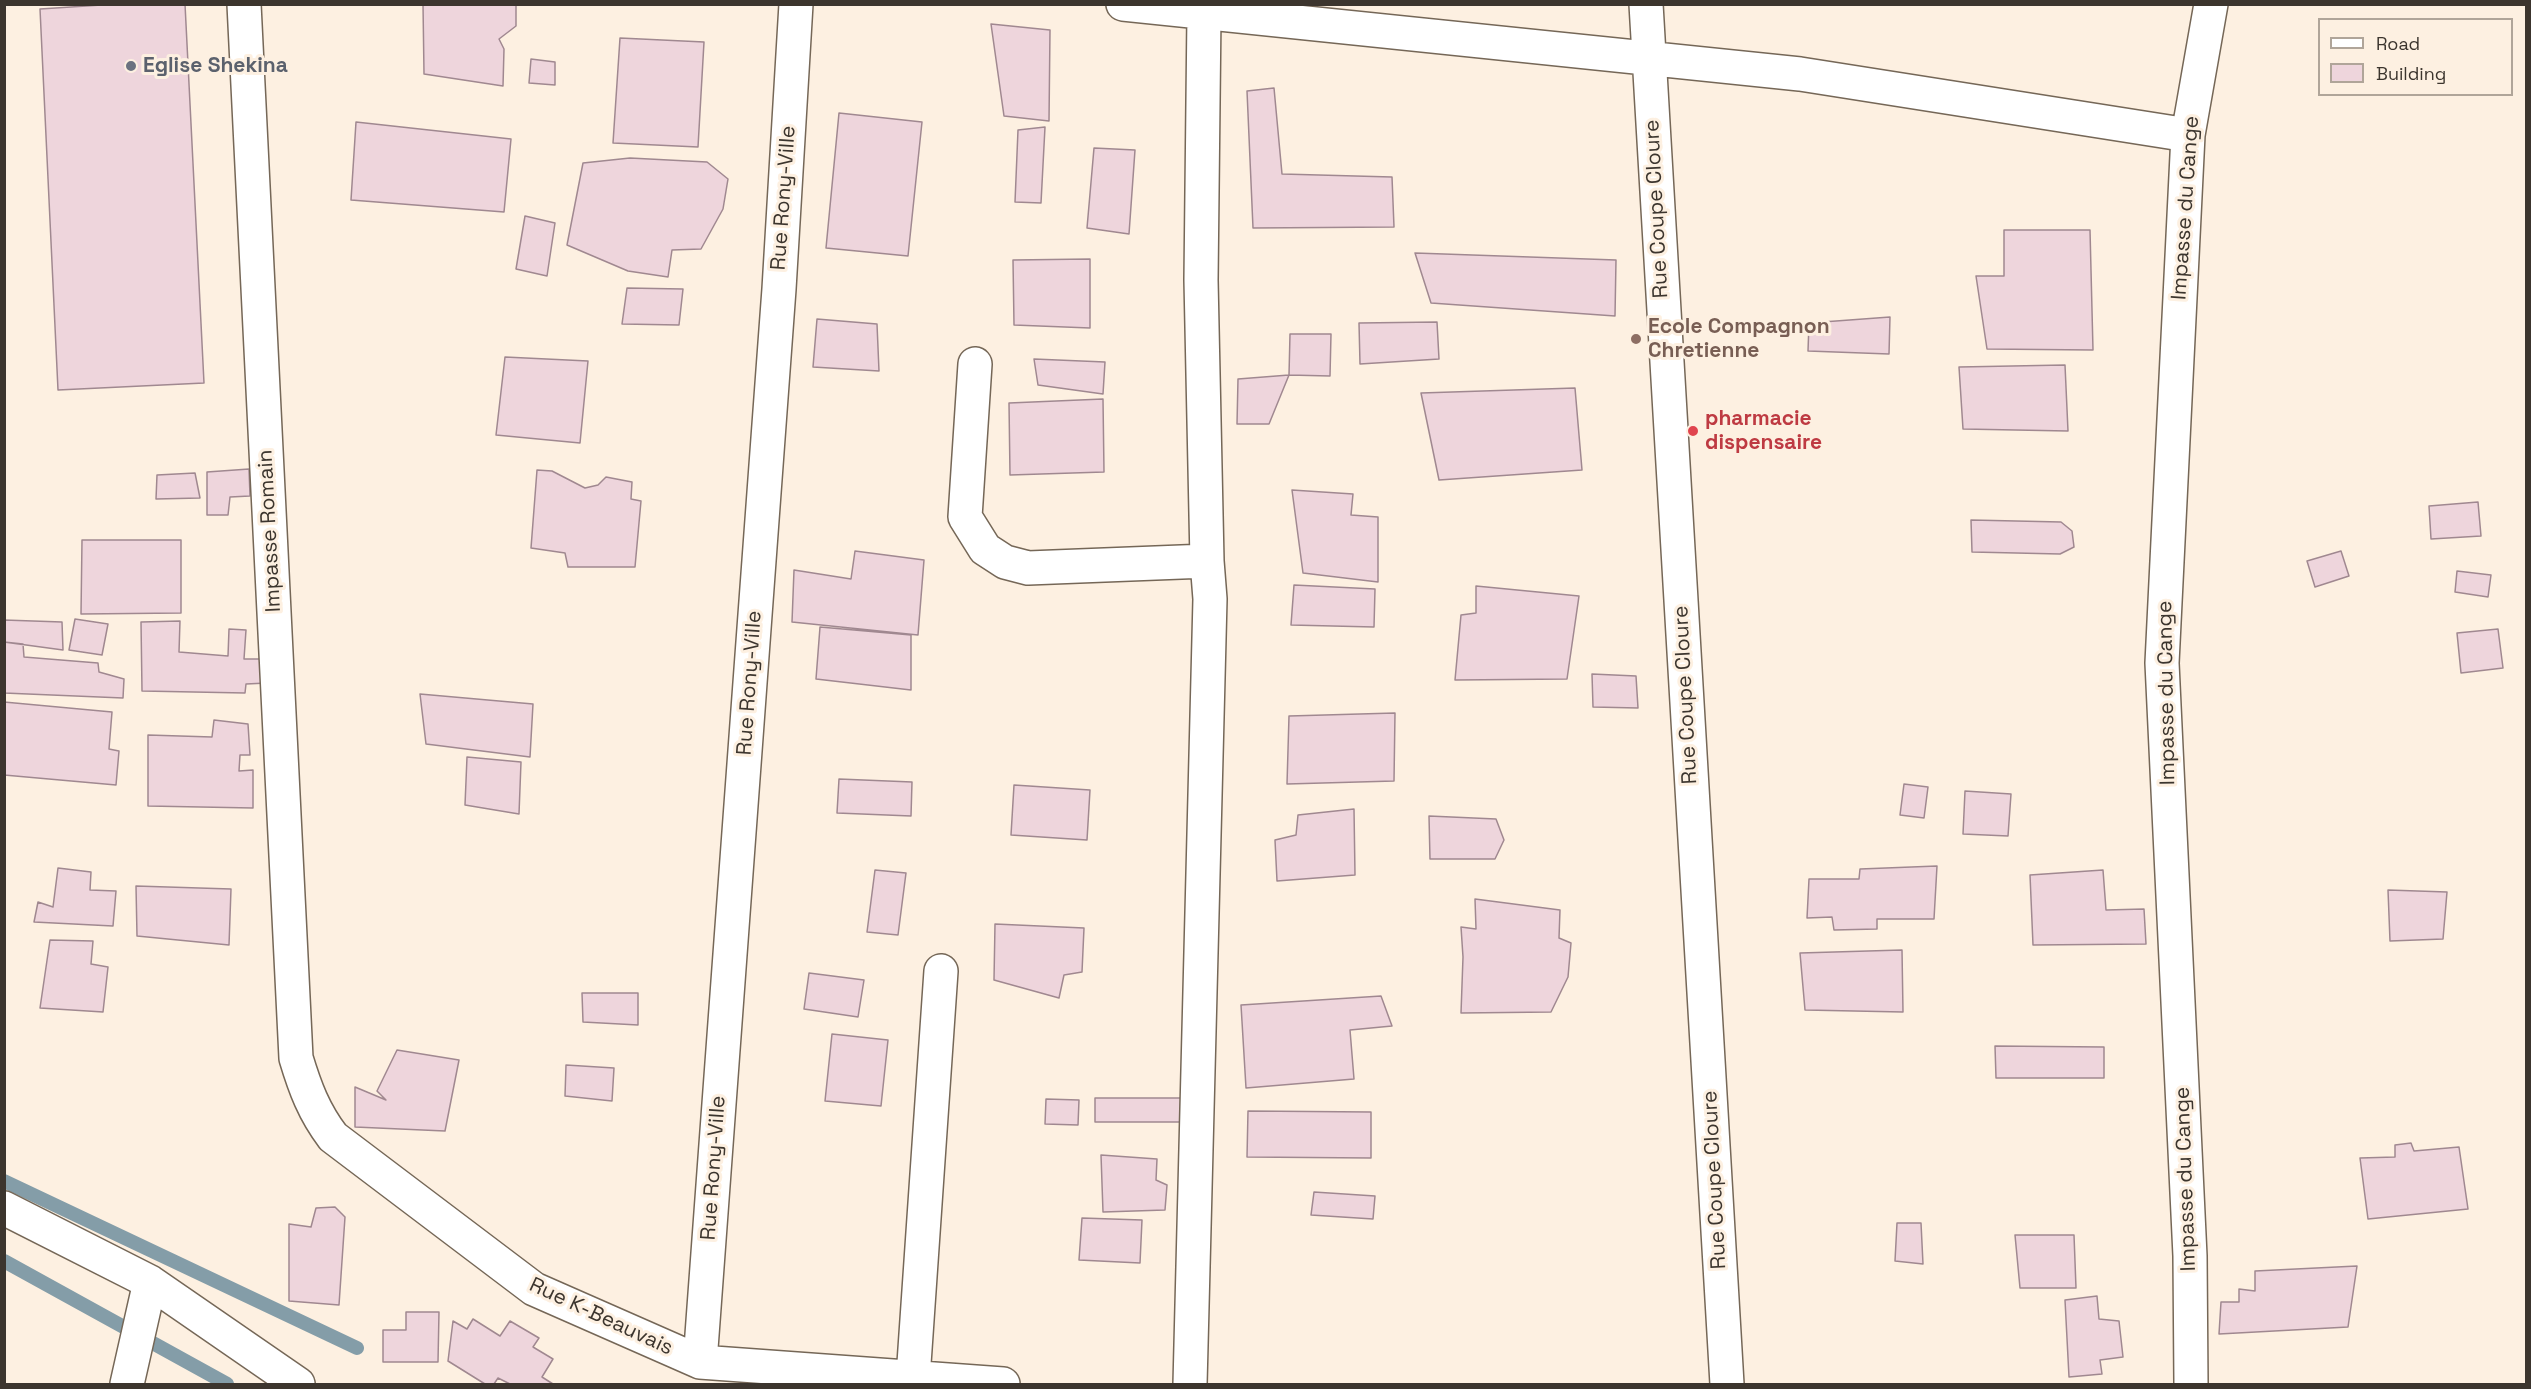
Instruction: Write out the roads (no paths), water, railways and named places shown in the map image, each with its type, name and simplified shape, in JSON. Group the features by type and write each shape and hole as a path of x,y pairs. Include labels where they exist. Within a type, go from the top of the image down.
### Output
{"street":[{"name":"Impasse Romain","path":"244,4 296,1058"},
{"path":"1123,4 1800,74 2188,135"},
{"name":"Rue Coupe Cloure","path":"1646,4 1727,1384"},
{"name":"Impasse du Cange","path":"2191,1384 2190,1256 2162,663 2188,135 2211,4"},
{"name":"Rue Rony-Ville","path":"700,1362 777,313 792,5"},
{"path":"1190,1384 1210,599 1207,561 1201,280 1204,13"},
{"path":"975,364 966,517 985,549 1005,562 1028,568 1207,561"},
{"path":"913,1378 941,971"},
{"name":"Rue K-Beauvais","path":"296,1058 307,1095 318,1117 333,1137 534,1289 700,1362 1003,1384"},
{"path":"4,1208 150,1282 298,1384"},
{"path":"127,1384 150,1282"}],"waterway":[{"path":"4,1181 357,1348"},
{"path":"4,1261 227,1384"}],"place":[{"name":"Eglise Shekina","path":"131,66"},
{"name":"Ecole Compagnon Chretienne","path":"1636,339"},
{"name":"pharmacie dispensaire","path":"1693,431"}]}
